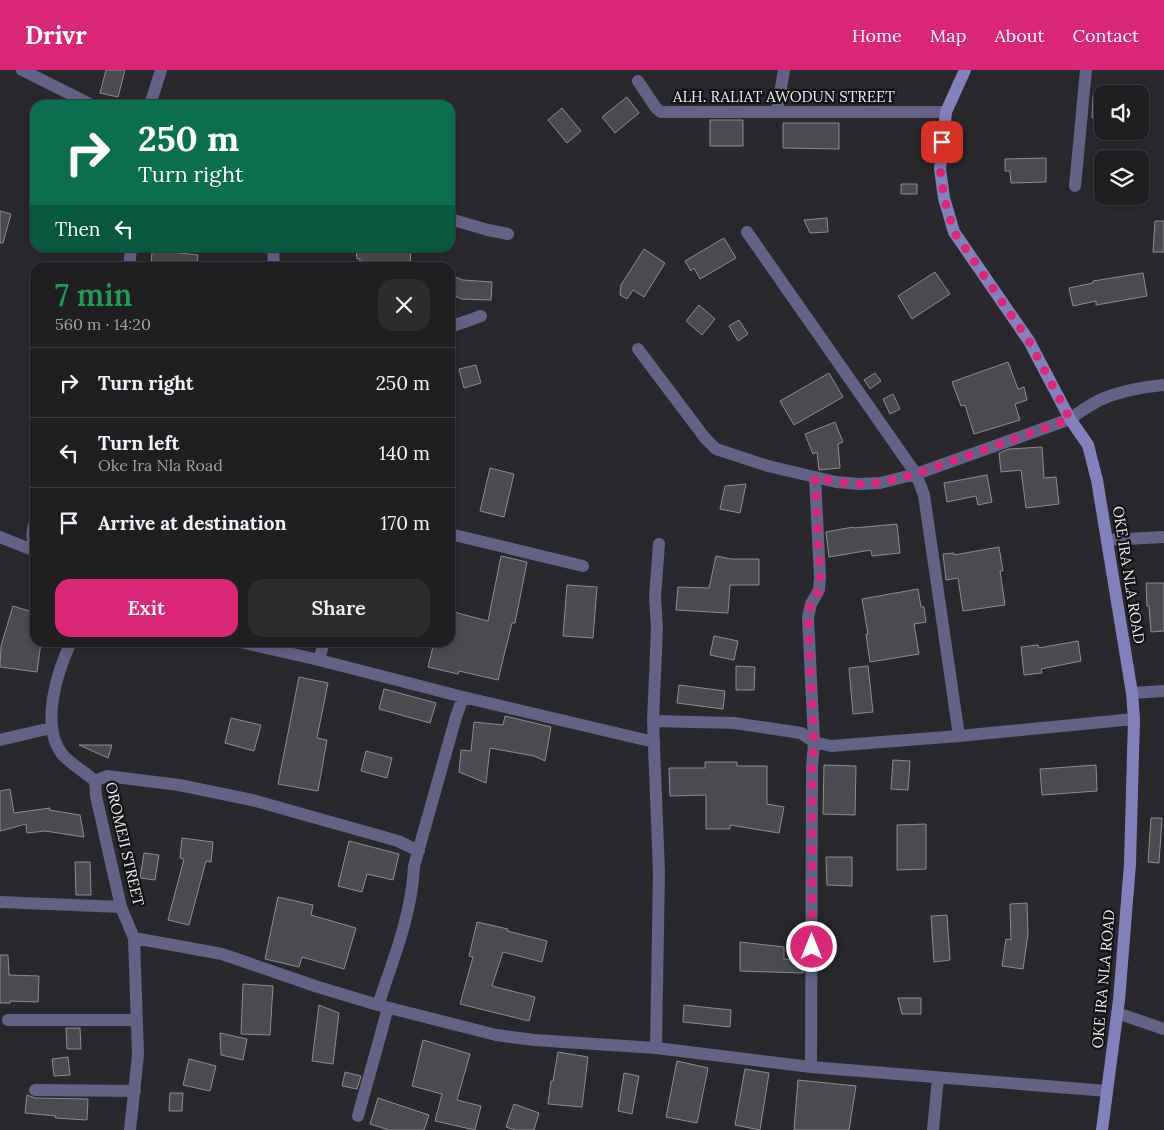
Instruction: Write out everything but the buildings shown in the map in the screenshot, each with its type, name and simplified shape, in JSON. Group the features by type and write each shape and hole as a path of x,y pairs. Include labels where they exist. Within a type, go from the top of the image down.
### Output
{"street":[{"path":"22,70 80,100"},
{"path":"152,100 161,70"},
{"path":"777,111 784,70"},
{"name":"OKE IRA NLA ROAD","path":"965,70 946,112 940,168 944,198 954,232 1029,341 1070,419 1088,445 1097,480 1132,693 1134,719 1130,864 1117,1013 1102,1130"},
{"path":"1075,186 1086,70"},
{"name":"ALH. RALIAT AWODUN STREET","path":"638,81 656,108 661,112 946,112"},
{"path":"455,220 508,234"},
{"path":"747,232 916,474 924,495 959,736"},
{"path":"455,325 481,316"},
{"path":"638,349 705,438 716,449 768,466 836,482 858,484 880,483 916,474 1070,419 1107,396 1142,387 1164,385"},
{"path":"812,1067 812,767 814,742 808,616 811,604 819,590 820,577 815,477"},
{"path":"455,535 583,566"},
{"path":"0,537 30,548"},
{"path":"1107,540 1164,537"},
{"path":"656,1048 659,871 653,722 657,628 655,597 659,544"},
{"name":"OROMEJI STREET","path":"69,647 53,696 51,728 62,755 95,781 96,796 121,907 134,938 138,1054 130,1130"},
{"path":"262,647 654,742"},
{"path":"319,660 323,647"},
{"path":"1132,693 1164,691"},
{"path":"358,1116 414,880 414,866 463,697"},
{"path":"653,722 734,723 801,733 814,742 831,746 1134,719"},
{"path":"0,740 51,728"},
{"path":"95,781 107,776 179,785 252,800 398,841 419,851"},
{"path":"0,902 121,907"},
{"path":"134,938 222,954 318,987 496,1035 534,1040 656,1048 812,1067 1107,1090"},
{"path":"1117,1013 1164,1029"},
{"path":"8,1020 137,1020"},
{"path":"933,1130 938,1078"},
{"path":"35,1090 135,1091"}],"route":[{"path":"812,947 812,767 814,742 808,616 811,604 819,590 820,577 815,477 836,482 880,483 916,474 1070,419 1029,341 954,232 944,198 940,168 942,142"}]}
